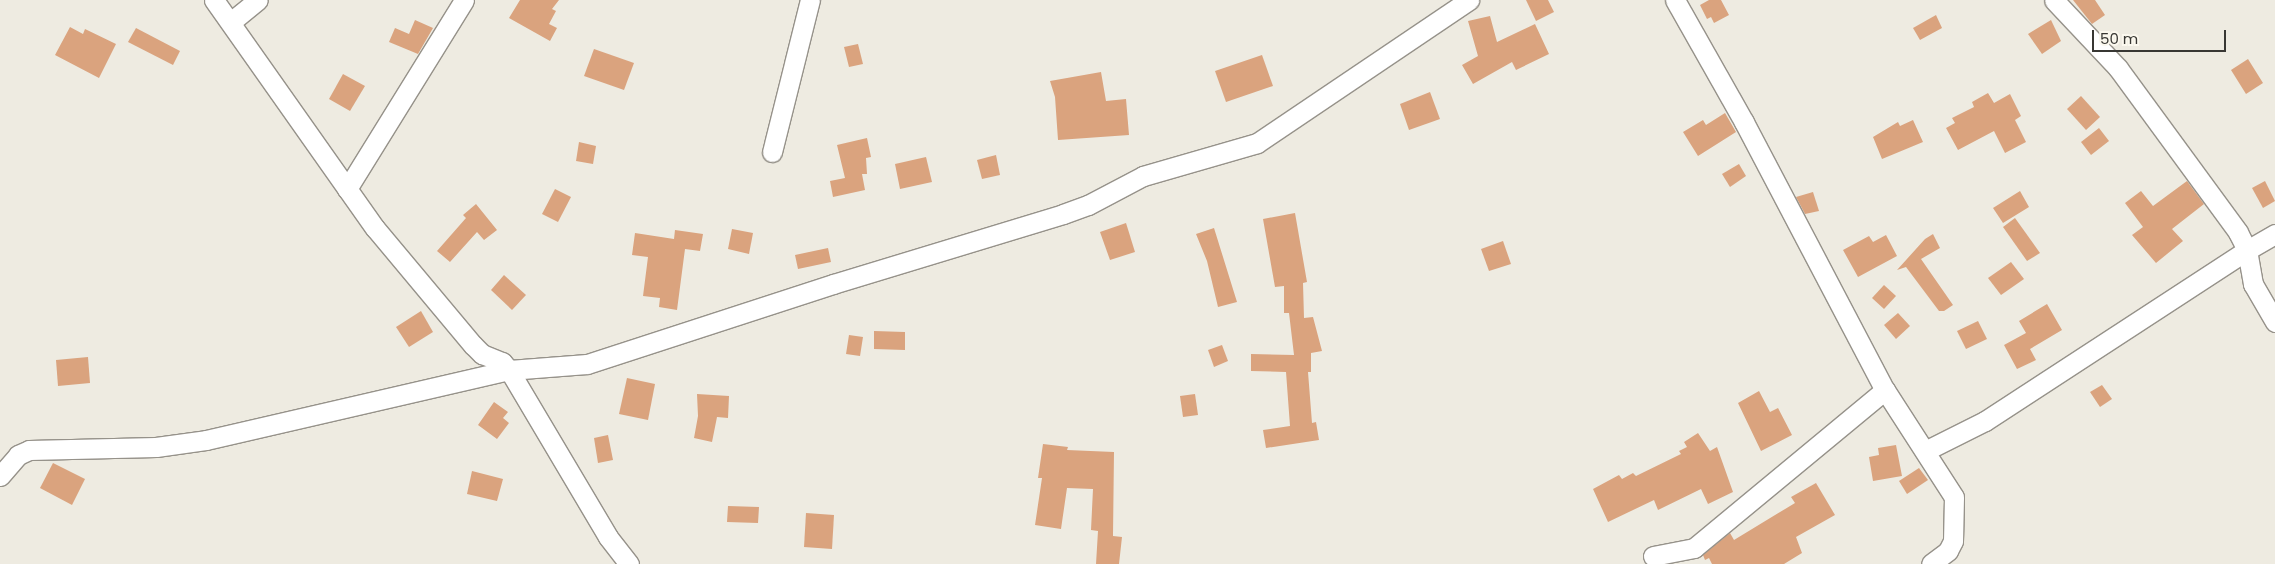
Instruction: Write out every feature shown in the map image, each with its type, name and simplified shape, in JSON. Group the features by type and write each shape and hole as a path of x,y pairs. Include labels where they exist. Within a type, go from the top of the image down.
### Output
{"street":[{"path":"214,0 232,21 375,228 473,345 509,370 608,537 628,564"},
{"path":"232,21 258,0"},
{"path":"347,189 464,0"},
{"path":"772,152 810,0"},
{"path":"0,476 18,455 29,450 156,446 206,440 509,370 587,364 833,284 1063,214 1088,205 1143,176 1242,150 1257,143 1469,0"},
{"path":"1674,0 1744,122 1886,390 1954,497 1954,541 1948,551 1931,564"},
{"path":"2054,0 2118,68 2238,232 2247,250 2252,284 2275,322"},
{"path":"1925,451 1985,421 2247,250 2275,234"},
{"path":"1654,556 1694,548 1886,390"}],"building":[{"path":"520,0 559,0 552,9 556,11 549,24 557,28 550,41 509,18"},
{"path":"1526,0 1548,0 1554,12 1536,21"},
{"path":"1709,0 1721,0 1729,15 1714,23 1711,17 1707,19 1700,5"},
{"path":"2073,0 2095,0 2105,15 2092,24"},
{"path":"1936,15 1942,28 1920,40 1913,28"},
{"path":"1490,16 1497,42 1535,24 1549,54 1516,70 1512,62 1473,84 1462,65 1478,56 1468,21"},
{"path":"415,20 433,28 418,54 389,42 395,28 409,34"},
{"path":"2051,20 2061,41 2042,54 2028,34"},
{"path":"70,27 83,34 85,29 116,44 99,78 55,55"},
{"path":"136,28 180,51 173,65 128,42"},
{"path":"858,44 863,64 849,67 844,47"},
{"path":"594,49 634,63 624,90 584,76"},
{"path":"1262,55 1273,86 1226,102 1215,71"},
{"path":"2248,59 2263,83 2246,94 2231,70"},
{"path":"1101,72 1106,101 1126,99 1129,135 1058,140 1055,97 1050,81"},
{"path":"343,74 365,86 350,111 329,99"},
{"path":"1430,92 1440,119 1409,130 1400,104"},
{"path":"1988,93 1994,103 2010,94 2021,116 2015,120 2026,142 2005,153 1994,131 1958,150 1946,128 1955,123 1952,118 1974,107 1972,102"},
{"path":"2081,96 2100,117 2086,130 2067,109"},
{"path":"1725,113 1736,132 1698,156 1683,132 1703,120 1706,125"},
{"path":"1913,120 1923,142 1882,159 1873,137 1898,122 1900,126"},
{"path":"2099,128 2109,141 2091,155 2081,142"},
{"path":"867,138 871,157 866,158 867,174 862,174 865,190 833,197 830,181 845,178 837,145"},
{"path":"579,142 596,146 593,164 576,161"},
{"path":"996,155 1000,175 982,179 977,160"},
{"path":"926,157 932,182 900,189 895,164"},
{"path":"1739,164 1746,176 1730,187 1722,174"},
{"path":"2187,181 2204,204 2172,229 2183,241 2156,263 2132,235 2143,227 2125,203 2141,191 2153,206"},
{"path":"2265,181 2275,201 2263,208 2252,188"},
{"path":"555,189 571,197 558,222 542,214"},
{"path":"2020,191 2029,207 2003,223 1993,208"},
{"path":"1813,192 1819,211 1805,214 1796,197"},
{"path":"476,204 497,230 484,240 477,232 450,262 437,251 466,218 463,215"},
{"path":"1295,213 1307,282 1303,283 1304,318 1313,317 1322,351 1311,353 1311,372 1308,372 1312,423 1316,422 1319,440 1266,448 1263,430 1290,426 1286,372 1251,371 1251,354 1294,355 1289,313 1284,313 1284,286 1275,287 1263,219"},
{"path":"2015,218 2040,253 2027,261 2003,227"},
{"path":"1126,223 1135,252 1110,260 1100,232"},
{"path":"1214,228 1237,302 1218,307 1207,261 1196,234"},
{"path":"732,229 753,233 749,254 728,249"},
{"path":"675,230 703,234 700,251 685,249 677,310 659,307 660,298 643,296 648,257 632,255 635,233 674,239"},
{"path":"1933,234 1940,248 1921,259 1953,305 1944,311 1939,311 1906,267 1897,270 1925,239"},
{"path":"1886,235 1897,256 1858,277 1843,250 1869,236 1873,242"},
{"path":"1503,241 1511,264 1489,271 1481,249"},
{"path":"828,248 831,262 798,269 795,255"},
{"path":"2011,262 2024,279 2001,295 1988,278"},
{"path":"504,275 526,295 512,310 491,290"},
{"path":"1884,285 1896,296 1884,309 1872,298"},
{"path":"2047,304 2062,330 2030,349 2036,360 2017,369 2004,345 2026,333 2019,321"},
{"path":"421,311 433,332 409,347 396,327"},
{"path":"1898,313 1910,326 1896,339 1884,325"},
{"path":"1978,321 1987,339 1966,349 1957,331"},
{"path":"874,331 905,332 905,350 874,349"},
{"path":"849,335 863,337 860,356 846,354"},
{"path":"1222,345 1228,361 1214,367 1208,350"},
{"path":"88,357 90,383 58,386 56,360"},
{"path":"627,378 655,384 648,420 619,414"},
{"path":"2102,385 2112,399 2100,407 2090,392"},
{"path":"1759,391 1770,412 1778,408 1792,435 1761,451 1738,403"},
{"path":"697,394 729,396 728,418 717,417 712,442 694,438 698,416"},
{"path":"1195,394 1198,415 1183,417 1180,396"},
{"path":"494,402 508,412 503,418 509,423 497,439 478,425"},
{"path":"1698,433 1710,451 1717,447 1733,492 1708,504 1701,489 1658,510 1654,500 1608,522 1593,489 1619,475 1622,479 1633,473 1636,476 1681,454 1679,451 1687,447 1684,442"},
{"path":"608,435 613,460 598,463 594,438"},
{"path":"1043,444 1068,447 1067,450 1114,452 1113,536 1122,537 1119,564 1096,564 1098,531 1091,530 1093,489 1067,488 1061,529 1035,525 1042,478 1038,478"},
{"path":"1896,445 1902,476 1873,481 1869,457 1879,455 1878,448"},
{"path":"53,463 85,479 72,505 40,488"},
{"path":"1919,468 1928,480 1907,494 1899,481"},
{"path":"472,471 503,479 497,501 467,494"},
{"path":"1816,483 1835,515 1796,537 1802,553 1784,564 1712,564 1709,558 1705,560 1703,555 1730,533 1734,540 1795,503 1791,497"},
{"path":"728,506 759,507 758,523 727,522"},
{"path":"806,513 834,515 832,549 804,547"}]}
